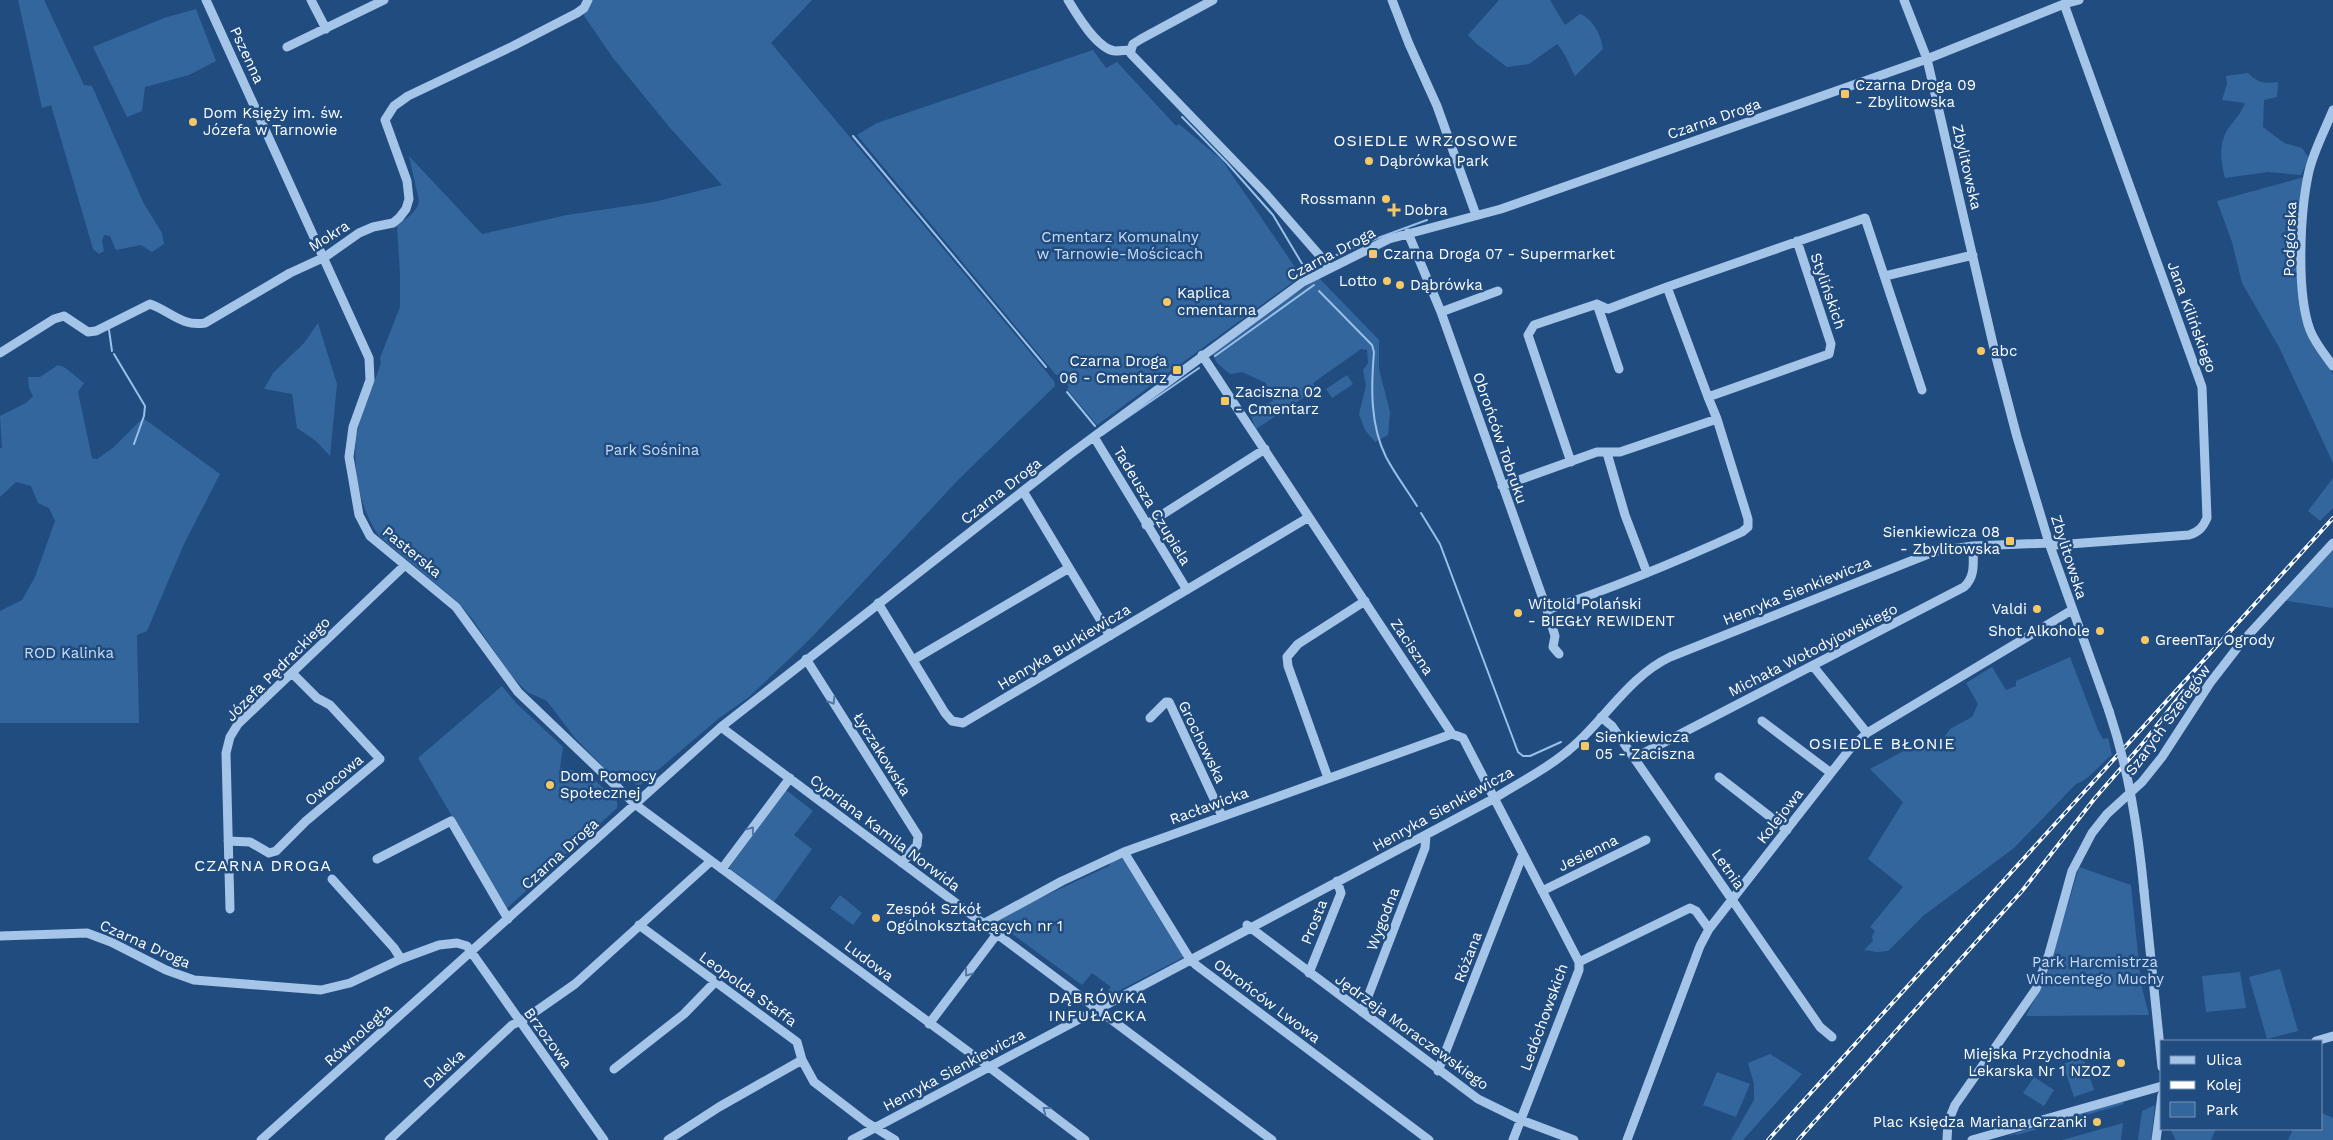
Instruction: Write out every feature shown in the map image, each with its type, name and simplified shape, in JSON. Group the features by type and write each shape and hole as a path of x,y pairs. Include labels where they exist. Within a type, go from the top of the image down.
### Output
{"street":[{"name":"Pszenna","path":"206,0 324,257"},
{"path":"312,0 326,29"},
{"path":"287,47 384,0"},
{"name":"Mokra","path":"0,353 54,319 64,316 88,332 96,331 150,304 193,325 205,323 282,278 324,257 359,232 393,223 406,209 409,199 407,181 385,120 394,106 434,83 513,46 577,13 588,0"},
{"path":"1068,0 1092,35 1108,49 1116,51 1131,50"},
{"path":"1213,0 1133,44 1131,54 1265,193 1320,256 1328,268"},
{"path":"1392,0 1427,82 1476,215"},
{"name":"Zbylitowska","path":"1904,0 1927,59 2001,379 2049,543 2118,738 2132,794 2138,827 2160,1047"},
{"name":"Czarna Droga","path":"0,936 87,933 111,942 166,970 194,980 321,990 350,983 401,959 439,945 452,943 467,946 472,951 721,727 1023,491 1202,355 1303,282 1389,238 1501,209 1927,59 2064,4 2079,0"},
{"name":"Jana Kilińskiego","path":"2049,543 2056,545 2189,535 2203,527 2207,518 2202,387 2064,4"},
{"name":"Podgórska","path":"2333,110 2310,170 2305,197 2301,271 2304,305 2310,332 2333,366"},
{"path":"1571,462 1528,335 1534,325 1597,304 1608,309 1865,218 1922,390"},
{"name":"Obrońców Tobruku","path":"1408,233 1441,312 1547,610 1555,636 1553,647 1559,654"},
{"name":"Stylińskich","path":"1708,397 1821,358 1828,354 1831,349 1826,326 1797,241"},
{"path":"1885,276 1972,255"},
{"name":"Pasterska","path":"324,257 369,358 370,380 350,440 349,457 359,514 370,536 456,608 518,692 636,805"},
{"path":"1547,610 1602,592 1742,532 1748,527 1748,519 1717,419 1667,287"},
{"path":"1441,312 1498,291"},
{"path":"1597,304 1619,369"},
{"name":"Zaciszna","path":"1202,355 1452,734 1463,738 1579,962"},
{"path":"1502,486 1598,452 1620,452 1717,419"},
{"name":"Tadeusza Czupiela","path":"1094,437 1187,590"},
{"path":"1146,525 1265,449"},
{"path":"1607,453 1626,515 1648,573"},
{"path":"1023,491 1110,636"},
{"name":"Henryka Burkiewicza","path":"878,603 945,714 952,721 963,723 1309,517"},
{"name":"Henryka Sienkiewicza","path":"852,1140 1191,960 1248,927 1495,798 1562,755 1577,743 1644,673 1670,657 1936,551 1973,546 2049,543"},
{"name":"Szarych Szeregów","path":"1947,1140 1948,1122 1955,1105 2036,988 2049,954 2072,871 2092,833 2108,814 2142,782 2162,757 2210,683 2241,642 2333,543"},
{"name":"Michała Wołodyjowskiego","path":"1634,758 1964,588 1970,582 1974,572 1973,546"},
{"name":"Józefa Pędrackiego","path":"230,909 226,753 230,737 238,724 405,565"},
{"path":"913,660 1069,568"},
{"path":"1328,778 1288,666 1287,657 1298,644 1365,601"},
{"name":"Kolejowa","path":"1626,1140 1700,946 1709,929 1849,750 1867,733 2072,610"},
{"name":"Łyczakowska","path":"806,659 918,836 917,845 902,863"},
{"path":"1813,666 1867,733"},
{"name":"Owocowa","path":"228,841 250,842 269,853 276,851 306,821 380,759 336,711 317,698 292,673"},
{"name":"Grochowska","path":"1150,718 1166,702 1169,702 1222,816"},
{"name":"Letnia","path":"1601,717 1612,726 1733,898 1820,1027 1832,1037"},
{"path":"1762,721 1831,773"},
{"name":"Cypriana Kamila Norwida","path":"721,727 1272,1140"},
{"name":"Racławicka","path":"983,924 1054,886 1124,852 1452,734"},
{"path":"1719,777 1786,830"},
{"path":"722,869 790,778"},
{"name":"Ludowa","path":"636,805 1085,1140"},
{"path":"377,859 451,822 508,919"},
{"name":"Wygodna","path":"1362,1012 1425,848 1426,835"},
{"name":"Jesienna","path":"1542,891 1646,840"},
{"name":"Obrońców Lwowa","path":"1124,852 1191,960 1429,1140"},
{"name":"Różana","path":"1438,1071 1523,854"},
{"name":"Daleka","path":"389,1140 512,1025 520,1022 575,984 711,861"},
{"path":"332,879 394,948 401,959"},
{"name":"Prosta","path":"1309,973 1341,893 1337,881"},
{"name":"Ledóchowskich","path":"1513,1140 1579,970 1579,962 1690,908 1696,911 1709,929"},
{"name":"Leopolda Staffa","path":"639,926 797,1042 802,1060 814,1082 895,1140"},
{"name":"Jędrzeja Moraczewskiego","path":"1248,927 1438,1071 1478,1099 1521,1120 1574,1140"},
{"path":"929,1024 997,934"},
{"name":"Brzozowa","path":"472,951 604,1140"},
{"name":"Równoległa","path":"261,1140 472,951"},
{"path":"614,1069 684,1014 715,982"},
{"path":"2319,1040 2333,1036"},
{"path":"668,1140 719,1107 802,1060"},
{"path":"1972,1140 2160,1087"},
{"path":"2156,1140 2160,1110"},
{"path":"1988,1136 1998,1140"}],"green space":[{"path":"18,0 44,0 84,85 92,86 144,204 162,233 164,244 152,252 141,245 116,250 110,236 104,235 102,241 104,251 99,254 93,249 51,105 42,108"},
{"name":"Park Sośnina","path":"588,0 812,0 771,43 1054,381 1055,386 958,480 810,639 749,697 718,719 638,787 629,778 621,785 575,738 547,701 527,692 510,674 459,603 379,536 367,514 359,490 355,452 360,421 381,363 380,358 400,307 397,225 414,212 419,201 409,156 482,234 567,215 654,202 722,185 671,129 613,58 580,10"},
{"path":"1499,0 1550,0 1565,25 1580,14 1585,16 1596,28 1603,49 1575,76 1557,44 1529,64 1507,67 1468,35"},
{"path":"196,9 216,61 189,75 145,87 142,111 127,117 93,47 164,18"},
{"name":"Cmentarz Komunalny w Tarnowie-Mościcach","path":"1093,50 1106,68 1117,62 1176,126 1179,124 1222,160 1301,276 1097,425 1067,389 1069,387 1059,375 1056,375 857,135 877,123"},
{"path":"2248,73 2262,82 2278,82 2277,97 2264,100 2263,127 2284,143 2302,148 2309,158 2301,175 2268,172 2225,178 2222,159 2223,141 2228,129 2245,103 2222,100 2227,84 2226,76"},
{"path":"2304,177 2297,221 2299,265 2309,337 2333,374 2333,463 2279,347 2242,283 2232,242 2217,201"},
{"path":"1319,278 1379,340 1379,369 1390,412 1388,435 1375,442 1365,430 1359,414 1366,386 1363,370 1368,363 1367,350 1361,349 1313,383 1316,389 1256,429 1249,411 1273,401 1266,383 1242,372 1230,374 1217,363 1212,353 1279,304"},
{"path":"318,323 337,384 330,456 316,441 297,428 292,394 264,389 273,373 304,343"},
{"name":"ROD Kalinka","path":"58,365 64,367 84,383 78,392 92,458 97,459 114,447 143,418 220,474 184,544 147,631 137,635 139,723 0,723 0,611 22,600 35,577 55,521 49,508 38,503 31,486 16,482 0,497 0,448 2,448 0,416 26,403 33,396 29,388 28,377 40,377"},
{"path":"1347,375 1353,384 1332,398 1326,389"},
{"path":"2333,478 2333,508 2320,521 2308,511"},
{"path":"2333,545 2333,608 2281,600"},
{"path":"2070,657 2098,730 2103,739 2108,738 2112,755 2090,775 2076,784 2014,848 1923,916 1888,951 1864,950 1873,941 1872,936 1875,931 1870,927 1903,887 1868,859 1903,802 1870,769 1911,747 1935,750 1950,729 1972,717 1978,704 1966,683 1992,667 2006,690 2016,686 2016,681"},
{"path":"502,686 516,703 563,747 560,768 587,773 617,801 617,808 506,909 418,758"},
{"path":"786,790 813,811 794,835 812,849 774,902 729,868"},
{"path":"1123,858 1184,957 1103,999 1101,997 1111,987 1092,973 1082,985 993,920 1109,866 1112,861"},
{"name":"Park Harcmistrza Wincentego Muchy","path":"2079,867 2131,885 2141,984 2149,1015 2026,1016 2048,972"},
{"path":"840,895 862,913 853,925 830,908"},
{"path":"2280,969 2298,1031 2267,1039 2249,977"},
{"path":"2240,972 2246,1008 2206,1012 2202,976"},
{"path":"1770,1054 1802,1074 1743,1140 1731,1140 1754,1100 1754,1084 1748,1063"},
{"path":"2083,1057 2094,1090 2074,1097 2063,1064"},
{"path":"1717,1072 1750,1084 1736,1117 1703,1105"},
{"path":"2034,1077 2054,1090 2044,1106 2023,1093"},
{"path":"2123,1101 2124,1104 2009,1136 2010,1135"},
{"path":"2155,1105 2151,1140 2138,1140 2142,1111"},
{"path":"2323,1113 2333,1118 2333,1140 2288,1140 2293,1130 2323,1130"},
{"path":"2123,1123 2121,1140 2062,1140"},
{"path":"2171,1130 2216,1130 2211,1140 2176,1140"}],"waterway":[{"path":"1182,117 1227,163 1273,215 1307,272"},
{"path":"853,136 1046,367"},
{"path":"1367,242 1427,220"},
{"path":"1328,259 1359,245"},
{"path":"1305,270 1312,267"},
{"path":"1215,356 1314,285"},
{"path":"1319,291 1372,345 1374,352 1373,406 1377,432 1386,457 1417,506"},
{"path":"109,330 112,351"},
{"path":"114,354 145,406 144,416 134,444"},
{"path":"1102,435 1199,368"},
{"path":"1067,392 1095,426"},
{"path":"1421,513 1440,544 1518,752 1523,756 1530,756 1561,742"}],"railway":[{"path":"1768,1140 2333,518"},
{"path":"1798,1140 2022,891 2095,798 2144,742 2184,691"}],"place":[{"name":"Czarna Droga 09 - Zbylitowska","path":"1845,94"},
{"name":"Dom Księży im. św. Józefa w Tarnowie","path":"193,122"},
{"name":"Dąbrówka Park","path":"1369,161"},
{"name":"Rossmann","path":"1386,199"},
{"name":"Dobra","path":"1394,210"},
{"name":"Czarna Droga 07 - Supermarket","path":"1373,254"},
{"name":"Lotto","path":"1387,281"},
{"name":"Dąbrówka","path":"1400,285"},
{"name":"Kaplica cmentarna","path":"1167,302"},
{"name":"abc","path":"1981,351"},
{"name":"Czarna Droga 06 - Cmentarz","path":"1177,370"},
{"name":"Zaciszna 02 - Cmentarz","path":"1225,401"},
{"name":"Sienkiewicza 08 - Zbylitowska","path":"2010,541"},
{"name":"Valdi","path":"2037,609"},
{"name":"Witold Polański - BIEGŁY REWIDENT","path":"1518,613"},
{"name":"Shot Alkohole","path":"2100,631"},
{"name":"GreenTar Ogrody","path":"2145,640"},
{"name":"Sienkiewicza 05 - Zaciszna","path":"1585,746"},
{"name":"Dom Pomocy Społecznej","path":"550,785"},
{"name":"Zespół Szkół Ogólnokształcących nr 1","path":"876,918"},
{"name":"Miejska Przychodnia Lekarska Nr 1 NZOZ","path":"2121,1063"},
{"name":"Plac Księdza Mariana Grzanki","path":"2097,1122"}],"district":[{"name":"OSIEDLE WRZOSOWE","path":"1426,140"},
{"name":"OSIEDLE BŁONIE","path":"1882,743"},
{"name":"CZARNA DROGA","path":"263,865"},
{"name":"DĄBRÓWKA INFUŁACKA","path":"1098,1006"}]}
